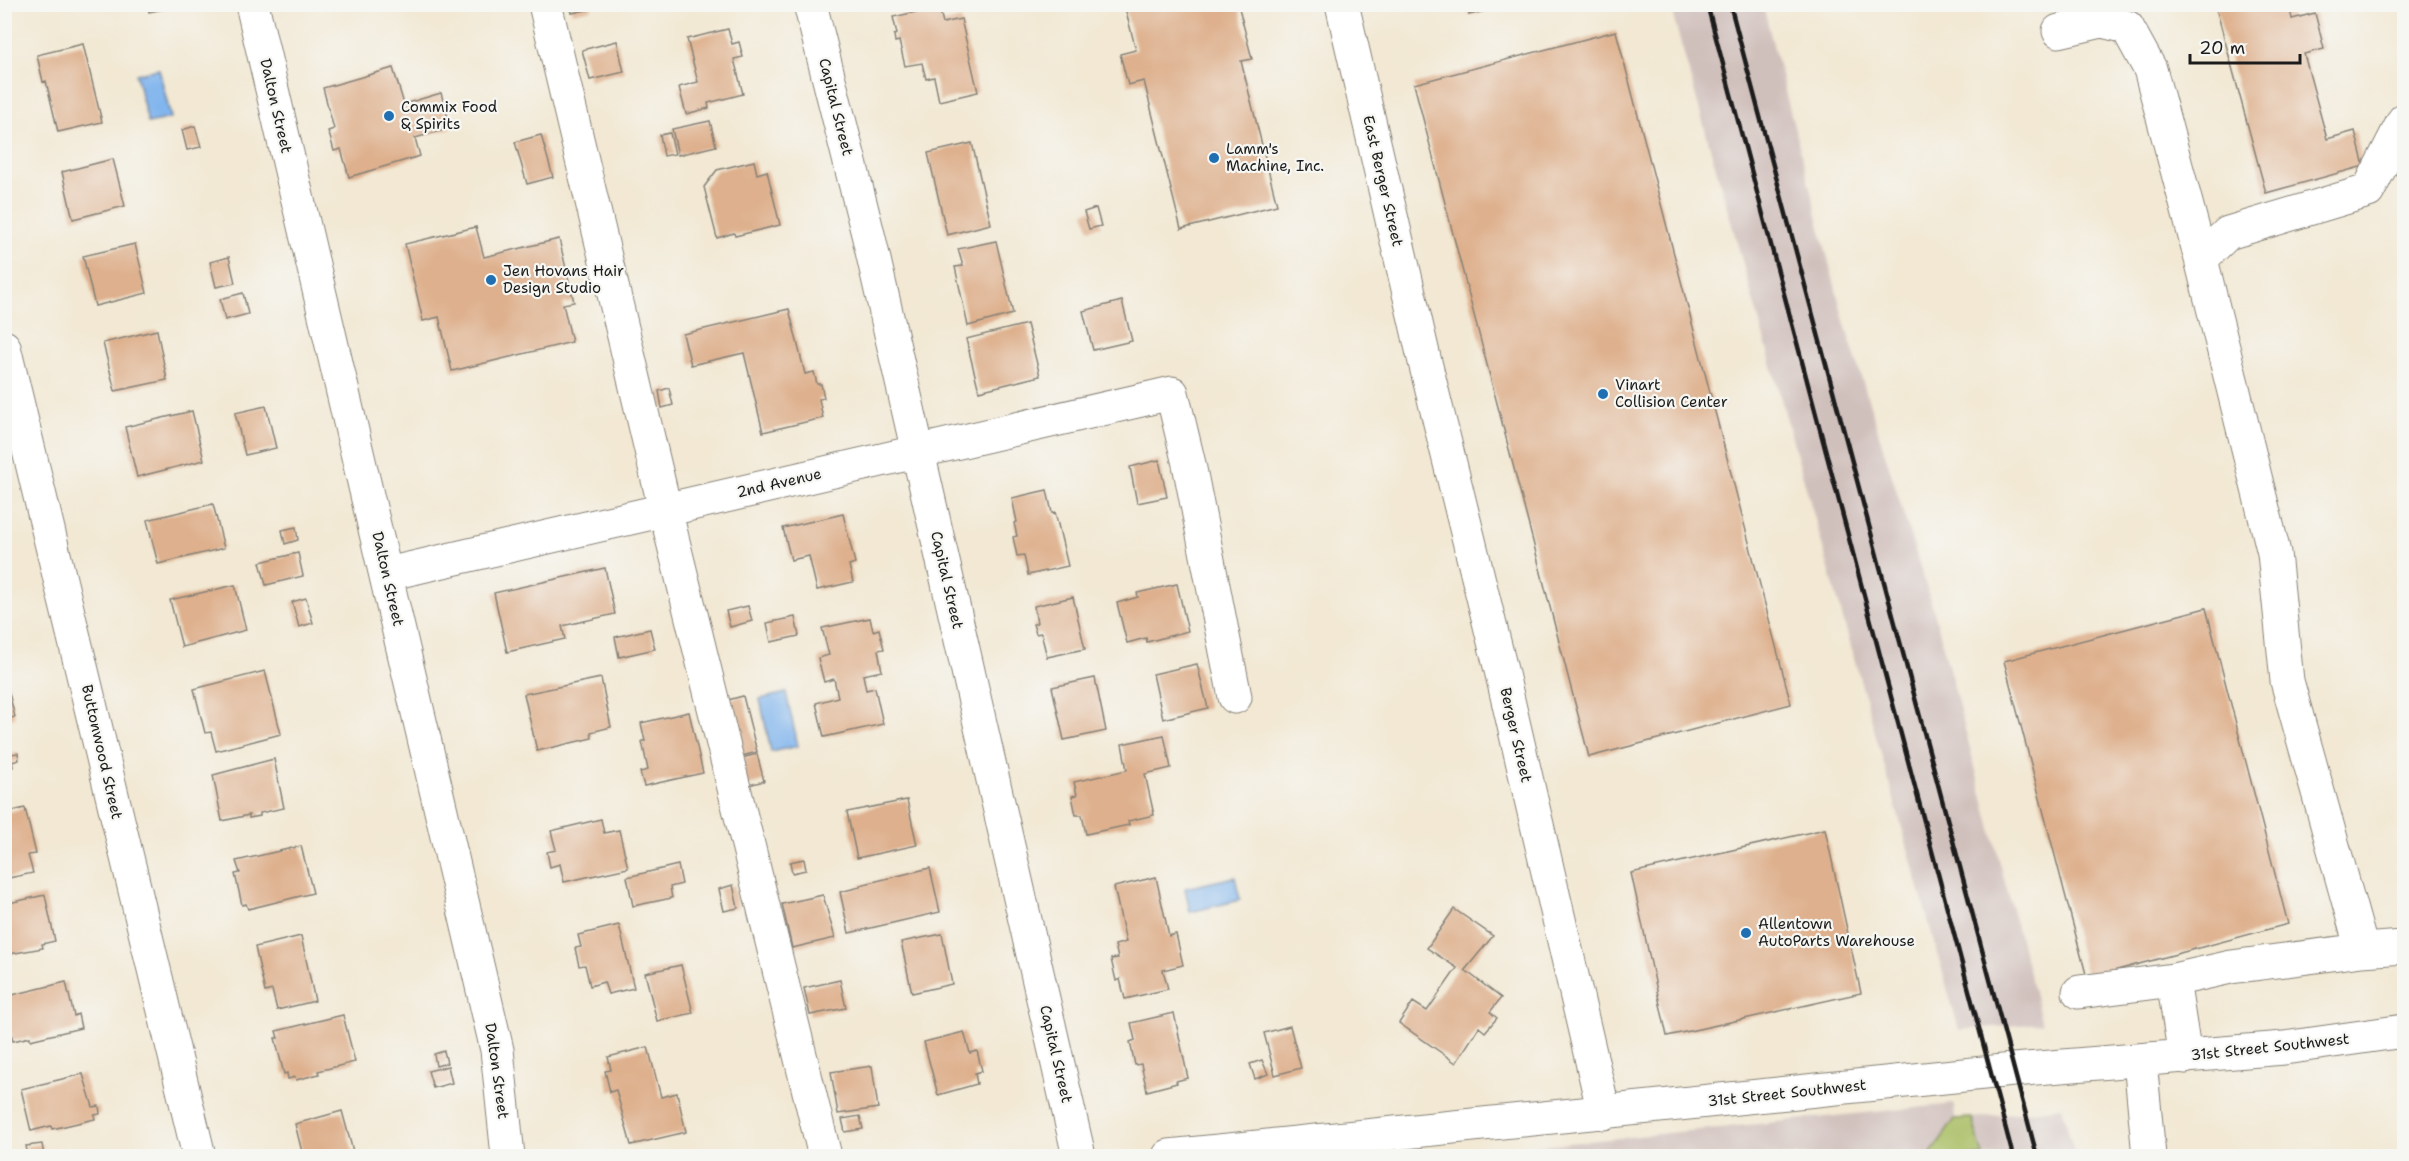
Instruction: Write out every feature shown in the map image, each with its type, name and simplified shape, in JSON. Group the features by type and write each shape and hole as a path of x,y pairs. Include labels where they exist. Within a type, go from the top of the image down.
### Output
{"street":[{"name":"Dalton Street","path":"252,4 387,574 496,1050 508,1156"},
{"path":"545,4 665,509 825,1156"},
{"name":"Capital Street","path":"810,4 869,238 1079,1156"},
{"name":"East Berger Street","path":"1342,4 1424,358"},
{"path":"2059,31 2102,21 2127,27 2150,69 2201,259 2274,553 2287,681 2362,950"},
{"path":"2201,259 2228,233 2368,191 2404,120"},
{"name":"Buttonwood Street","path":"4,347 198,1156"},
{"name":"Berger Street","path":"1424,358 1501,670 1604,1113"},
{"name":"2nd Avenue","path":"387,574 1172,393 1190,464 1235,698"},
{"path":"2079,992 2173,980 2231,967 2362,950 2404,947"},
{"path":"2173,980 2185,1057"},
{"name":"31st Street Southwest","path":"1168,1156 1243,1153 2013,1070 2284,1048 2404,1031"},
{"path":"2140,1061 2149,1156"}],"shaded area":[{"path":"1670,5 1763,5 1844,321 1935,615 2042,1023 1959,1030"},
{"path":"1954,1104 1955,1119 1929,1156 1441,1156"},
{"path":"2062,1107 2075,1156 1983,1156 1972,1118"}],"green space":[{"path":"1972,1118 1983,1156 1929,1156 1955,1119"}],"water":[{"path":"159,69 171,118 148,123 136,74"},
{"path":"786,693 798,746 771,752 760,699"},
{"path":"1235,877 1240,900 1190,912 1185,888"}],"building":[{"path":"570,4 591,4 592,9 572,13"},
{"name":"Lamm's Machine, Inc.","path":"1124,4 1238,4 1252,59 1241,61 1277,205 1181,229 1144,81 1128,85 1120,54 1136,50"},
{"path":"1467,4 1509,4 1509,5 1469,15"},
{"path":"2215,4 2289,4 2292,19 2315,13 2324,49 2304,54 2327,139 2355,131 2364,166 2266,193"},
{"path":"147,5 168,5 169,8 149,12"},
{"path":"939,7 943,23 961,19 978,92 939,101 934,77 926,79 922,63 905,66 899,41 895,42 894,35 897,34 893,17"},
{"path":"728,29 732,44 739,42 743,57 734,59 743,94 708,103 709,108 686,114 679,87 698,82 687,39"},
{"name":"Vinart Collision Center","path":"1616,31 1791,704 1589,757 1414,84"},
{"path":"617,41 624,72 590,80 582,50"},
{"path":"83,44 102,122 58,132 46,81 43,82 37,55"},
{"name":"Commix Food & Spirits","path":"393,68 404,104 441,93 451,128 415,138 420,156 349,177 341,149 334,151 328,131 334,129 323,88"},
{"path":"710,121 716,146 678,155 672,129"},
{"path":"195,126 201,147 187,150 182,130"},
{"path":"670,133 675,154 664,156 660,135"},
{"path":"541,135 553,177 527,184 515,142"},
{"path":"972,143 991,224 947,235 928,153"},
{"path":"113,159 125,206 73,219 62,172"},
{"path":"754,161 757,174 767,171 780,225 717,238 704,187 717,170"},
{"path":"1096,208 1101,226 1089,229 1084,212"},
{"name":"Jen Hovans Hair Design Studio","path":"476,227 484,257 559,239 574,302 563,304 572,342 452,371 439,317 423,321 405,244"},
{"path":"996,241 1013,314 968,326 955,267 963,266 958,249"},
{"path":"135,244 147,293 95,306 83,256"},
{"path":"229,257 235,283 216,287 210,262"},
{"path":"243,293 248,314 225,320 220,299"},
{"path":"1122,301 1132,341 1093,350 1083,311"},
{"path":"789,309 805,374 814,372 817,384 821,384 824,398 819,399 823,418 763,432 744,353 691,365 683,334"},
{"path":"1027,324 1040,376 979,391 966,339"},
{"path":"157,330 167,380 115,391 103,343"},
{"path":"669,388 673,405 662,408 659,391"},
{"path":"266,406 276,448 245,455 235,413"},
{"path":"192,411 204,460 137,477 125,427"},
{"path":"1159,460 1167,497 1137,503 1130,467"},
{"path":"1047,490 1052,513 1055,512 1068,566 1028,575 1024,555 1017,556 1013,537 1017,536 1014,523 1017,522 1012,498"},
{"path":"213,504 224,548 158,564 147,520"},
{"path":"843,514 855,563 849,565 853,582 817,590 809,556 791,560 783,528"},
{"path":"296,527 298,540 285,544 282,530"},
{"path":"298,553 303,576 266,585 260,562"},
{"path":"605,568 615,614 562,626 565,639 507,652 494,593"},
{"path":"1177,584 1188,631 1147,642 1146,638 1127,643 1117,603 1138,597 1137,593"},
{"path":"235,585 246,630 182,647 170,600"},
{"path":"1073,597 1085,649 1047,657 1041,633 1036,634 1033,624 1037,623 1034,606"},
{"path":"306,598 313,623 299,627 292,602"},
{"path":"748,606 752,621 730,627 726,611"},
{"path":"2206,608 2288,924 2087,978 2004,661"},
{"path":"795,617 799,636 771,642 767,623"},
{"path":"870,618 873,631 879,629 884,649 878,650 882,671 863,675 866,690 875,688 883,724 824,737 816,703 838,697 834,679 824,682 818,658 829,655 822,628"},
{"path":"650,629 655,649 619,657 615,637"},
{"path":"1197,664 1208,708 1163,719 1153,674"},
{"path":"265,671 281,734 216,751 211,732 205,733 194,689"},
{"path":"601,678 611,727 591,732 592,738 537,751 524,694"},
{"path":"1095,678 1106,731 1064,740 1052,687"},
{"path":"7,685 15,717 4,720 4,686"},
{"path":"743,696 757,752 738,757 724,701"},
{"path":"689,712 703,773 644,786 640,772 648,770 641,723"},
{"path":"4,734 11,754 18,753 19,760 12,762 13,767 4,769"},
{"path":"1164,735 1171,768 1145,774 1154,815 1128,821 1129,825 1086,834 1082,815 1076,815 1072,796 1077,795 1074,782 1127,770 1122,744"},
{"path":"757,754 764,781 745,786 738,759"},
{"path":"274,759 284,808 260,813 260,816 249,818 249,815 222,821 213,775"},
{"path":"907,800 917,845 857,858 847,812"},
{"path":"25,808 36,854 28,855 33,873 4,879 4,813"},
{"path":"601,819 604,833 619,830 628,868 564,882 560,864 550,867 547,852 556,850 551,831"},
{"name":"Allentown AutoParts Warehouse","path":"1825,829 1861,993 1667,1036 1631,873"},
{"path":"301,846 313,893 248,909 246,904 242,905 235,874 240,873 236,861"},
{"path":"804,859 806,870 792,873 790,862"},
{"path":"678,865 682,884 670,887 672,898 633,906 627,877"},
{"path":"930,868 940,912 849,933 840,892"},
{"path":"1156,877 1169,936 1176,934 1183,965 1163,970 1168,989 1125,999 1120,979 1116,981 1111,959 1118,958 1115,945 1126,942 1114,887"},
{"path":"733,885 738,908 724,911 719,889"},
{"path":"45,895 55,941 42,944 43,948 4,955 4,904"},
{"path":"823,895 835,938 792,948 782,904"},
{"path":"1454,909 1493,936 1465,970 1501,998 1490,1012 1497,1018 1485,1032 1479,1027 1456,1063 1399,1023 1413,1002 1427,1011 1457,968 1427,948"},
{"path":"619,925 634,988 608,994 604,982 590,986 585,965 579,966 575,948 581,947 578,935"},
{"path":"942,934 952,984 912,993 901,942"},
{"path":"301,936 315,1001 277,1010 272,990 265,992 255,947"},
{"path":"681,965 693,1013 657,1021 645,973"},
{"path":"840,980 846,1008 810,1015 804,988"},
{"path":"66,982 74,1016 78,1014 81,1028 30,1040 30,1037 13,1041 4,1007 4,997"},
{"path":"1174,1013 1188,1078 1147,1091 1141,1064 1135,1065 1130,1042 1135,1040 1131,1023"},
{"path":"343,1015 355,1062 318,1071 319,1074 296,1080 295,1077 288,1079 287,1073 284,1074 275,1038 278,1038 276,1031"},
{"path":"1290,1026 1301,1068 1275,1075 1264,1033"},
{"path":"964,1032 970,1053 977,1051 982,1071 975,1073 977,1084 938,1095 924,1042"},
{"path":"648,1047 661,1097 677,1093 686,1132 631,1145 616,1090 610,1092 605,1071 611,1070 608,1057"},
{"path":"444,1051 447,1063 436,1066 434,1054"},
{"path":"1262,1060 1268,1074 1255,1079 1250,1064"},
{"path":"448,1066 452,1083 433,1088 428,1071"},
{"path":"872,1066 878,1108 838,1114 831,1072"},
{"path":"83,1074 93,1107 99,1106 100,1114 94,1115 95,1119 52,1129 51,1126 31,1131 21,1089"},
{"path":"342,1111 354,1155 303,1156 295,1124"},
{"path":"860,1116 863,1129 845,1132 842,1119"},
{"path":"42,1144 44,1156 28,1156 26,1146"}],"railway":[{"path":"1707,4 2013,1156"},
{"path":"1730,4 2037,1156"}],"place":[{"name":"Commix Food & Spirits","path":"389,116"},
{"name":"Lamm's Machine, Inc.","path":"1214,158"},
{"name":"Jen Hovans Hair Design Studio","path":"491,280"},
{"name":"Vinart Collision Center","path":"1603,394"},
{"name":"Allentown AutoParts Warehouse","path":"1746,933"}]}
